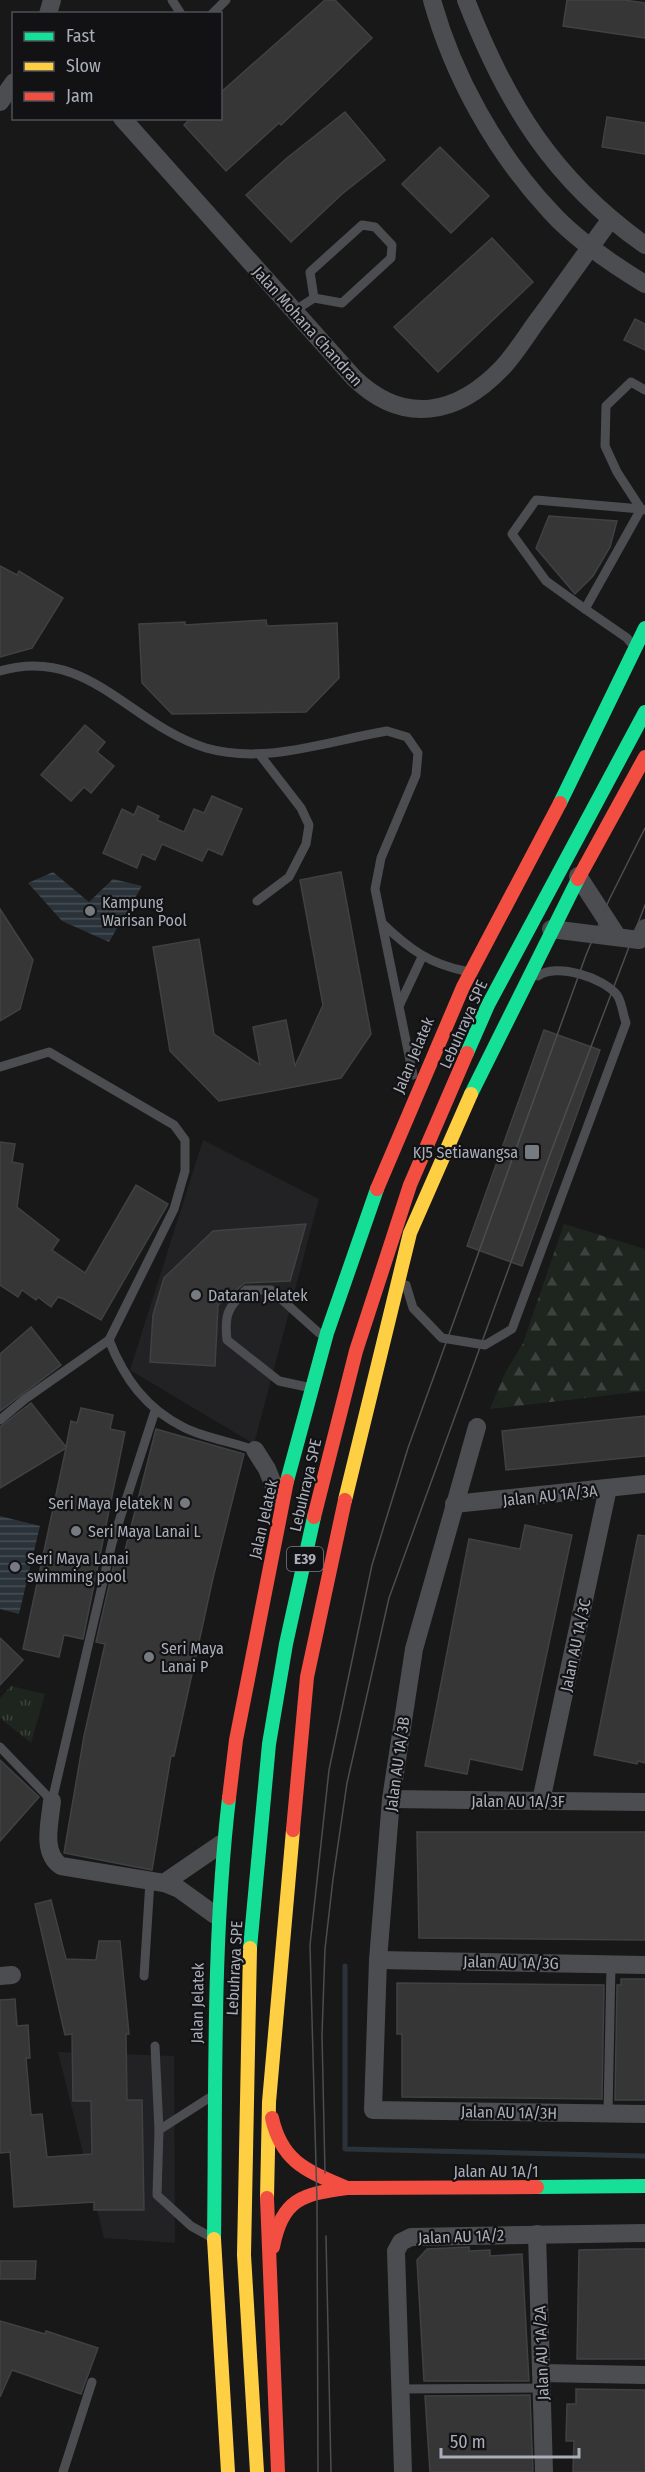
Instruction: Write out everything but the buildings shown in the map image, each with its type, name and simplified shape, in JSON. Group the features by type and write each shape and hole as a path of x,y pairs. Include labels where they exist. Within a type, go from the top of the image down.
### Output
{"main road":[{"name":"Lebuhraya SPE","path":"228,2472 214,2261 217,1969 222,1858 236,1740 253,1640 285,1487 327,1333 381,1176 463,987 550,824 645,628"},
{"name":"Jalan Jelatek","path":"223,2472 211,2237 215,1915 221,1844 235,1747 260,1607 297,1444 311,1388 414,1092 502,884 568,763 642,652"},
{"name":"Lebuhraya SPE","path":"257,2472 243,2255 248,1966 269,1744 286,1644 320,1489 356,1351 411,1185 488,1005 645,712"},
{"path":"279,2472 267,2195 269,2102 282,1929 307,1677 356,1449 411,1233 456,1128 551,930 578,876 645,757"},
{"name":"Jalan AU 1A/1","path":"269,2102 274,2133 281,2150 294,2162 347,2188"},
{"name":"Jalan AU 1A/1","path":"270,2278 275,2229 282,2214 294,2199 310,2192 347,2188 645,2186"},
{"path":"211,2237 228,2233 247,2221 267,2195"}],"street":[{"path":"432,0 470,94 515,169 551,213 591,247 645,284"},
{"path":"466,0 499,78 539,142 568,180 610,220 645,245"},
{"path":"0,102 12,85"},
{"name":"Jalan Mohana Chandran","path":"124,120 368,391 397,406 418,410 441,408 480,389 503,367 610,220"},
{"path":"578,876 617,936"},
{"path":"551,930 617,936 627,940 643,938"},
{"name":"Jalan AU 1A/3B","path":"373,2110 378,1960 392,1799 414,1649 477,1427"},
{"path":"255,1450 279,1450 297,1444"},
{"path":"255,1450 271,1475 283,1510"},
{"name":"Jalan AU 1A/3A","path":"454,1504 645,1484"},
{"name":"Jalan AU 1A/3C","path":"541,1801 608,1488"},
{"name":"Jalan AU 1A/3F","path":"392,1799 645,1802"},
{"path":"52,1801 48,1851 51,1860 61,1866 157,1882 179,1889 215,1915"},
{"path":"157,1882 221,1844"},
{"name":"Jalan AU 1A/3G","path":"378,1960 645,1965"},
{"name":"Jalan AU 1A/3H","path":"373,2110 645,2114"},
{"name":"Jalan AU 1A/2","path":"403,2472 396,2251 401,2242 411,2237 645,2233"},
{"name":"Jalan AU 1A/2A","path":"537,2234 544,2472"},
{"path":"541,2380 645,2375"}],"lane":[{"path":"214,12 226,0"},
{"path":"294,310 314,298 342,303 391,258 392,245 375,227 362,225 310,272 314,298"},
{"path":"643,510 617,472 605,446 606,405 631,382 645,390"},
{"path":"642,652 627,638 546,581 512,534 536,500 643,510"},
{"path":"585,609 643,510"},
{"path":"0,671 22,664 60,667 93,682 168,733 208,748 260,754 387,731 406,736 418,753 416,775 381,858 375,890 412,1062 414,1092"},
{"path":"257,901 289,877 306,844 309,825 301,808 260,754"},
{"path":"383,924 406,947 422,957 438,965 466,971"},
{"path":"400,1004 422,957"},
{"path":"402,1268 413,1308 442,1338 485,1345 512,1329 626,1023 617,995 595,979 566,971 543,972 524,987"},
{"path":"0,1067 49,1052 174,1125 185,1140 185,1171 174,1209 109,1340 25,1399 0,1420"},
{"path":"311,1388 279,1380 227,1340 225,1320 233,1302 246,1290 271,1290 327,1341"},
{"path":"109,1340 120,1369 155,1411 186,1429 255,1450"},
{"path":"52,1801 112,1543 155,1411"},
{"path":"0,1747 52,1801"},
{"path":"144,1976 157,1882"},
{"path":"608,2113 611,1964"},
{"path":"155,2046 159,2130 157,2195 191,2226 211,2237"},
{"path":"159,2130 212,2096"},
{"path":"400,2389 541,2380"},
{"path":"63,2472 92,2382"}],"shaded area":[{"name":"Kampung Warisan Pool","path":"53,872 89,902 113,879 142,886 109,942 62,921 28,883"},
{"name":"Dataran Jelatek","path":"203,1140 319,1199 254,1444 130,1370"},
{"name":"Seri Maya Lanai swimming pool","path":"0,1516 40,1526 19,1614 0,1609"},
{"path":"58,2052 174,2056 175,2243 104,2238"}],"green space":[{"path":"564,1224 645,1249 645,1391 490,1409 505,1373 523,1343"},
{"path":"11,1686 45,1694 31,1743 0,1718 0,1698"}],"waterway":[{"path":"345,1966 345,2149 645,2156"}],"tram line":[{"path":"318,2472 317,2203 310,1945 329,1770 372,1565 408,1448 586,955 609,900 645,828"},
{"path":"325,2173 322,2035 325,1949 347,1783 389,1598 552,1149 645,905"},
{"path":"326,2236 331,2472"}],"traffic: fast":[{"path":"560,803 645,628"},
{"path":"467,1053 488,1005 645,712"},
{"path":"471,1094 578,879"},
{"path":"287,1481 327,1333 377,1189"},
{"path":"250,1948 269,1744 286,1644 314,1517"},
{"path":"214,2239 217,1963 229,1798"},
{"path":"537,2187 645,2186"}],"traffic: slow":[{"path":"345,1500 410,1233 471,1094"},
{"path":"267,2198 269,2102 293,1830"},
{"path":"250,1948 244,2255 257,2472"},
{"path":"214,2239 228,2472"}],"traffic: jam":[{"path":"578,879 645,757"},
{"path":"377,1189 463,987 560,803"},
{"path":"314,1517 356,1351 410,1185 467,1053"},
{"path":"229,1798 236,1740 287,1481"},
{"path":"293,1830 307,1677 345,1500"},
{"path":"272,2118 282,2146 299,2164 347,2188"},
{"path":"273,2247 282,2218 289,2209 296,2202 318,2193 347,2188 537,2187"},
{"path":"267,2198 278,2472"}],"place":[{"name":"Kampung Warisan Pool","path":"90,911"},
{"name":"KJ5 Setiawangsa","path":"532,1152"},
{"name":"Dataran Jelatek","path":"196,1295"},
{"name":"Seri Maya Jelatek N","path":"185,1503"},
{"name":"Seri Maya Lanai L","path":"76,1531"},
{"name":"Seri Maya Lanai swimming pool","path":"15,1567"},
{"name":"Seri Maya Lanai P","path":"149,1657"}]}
